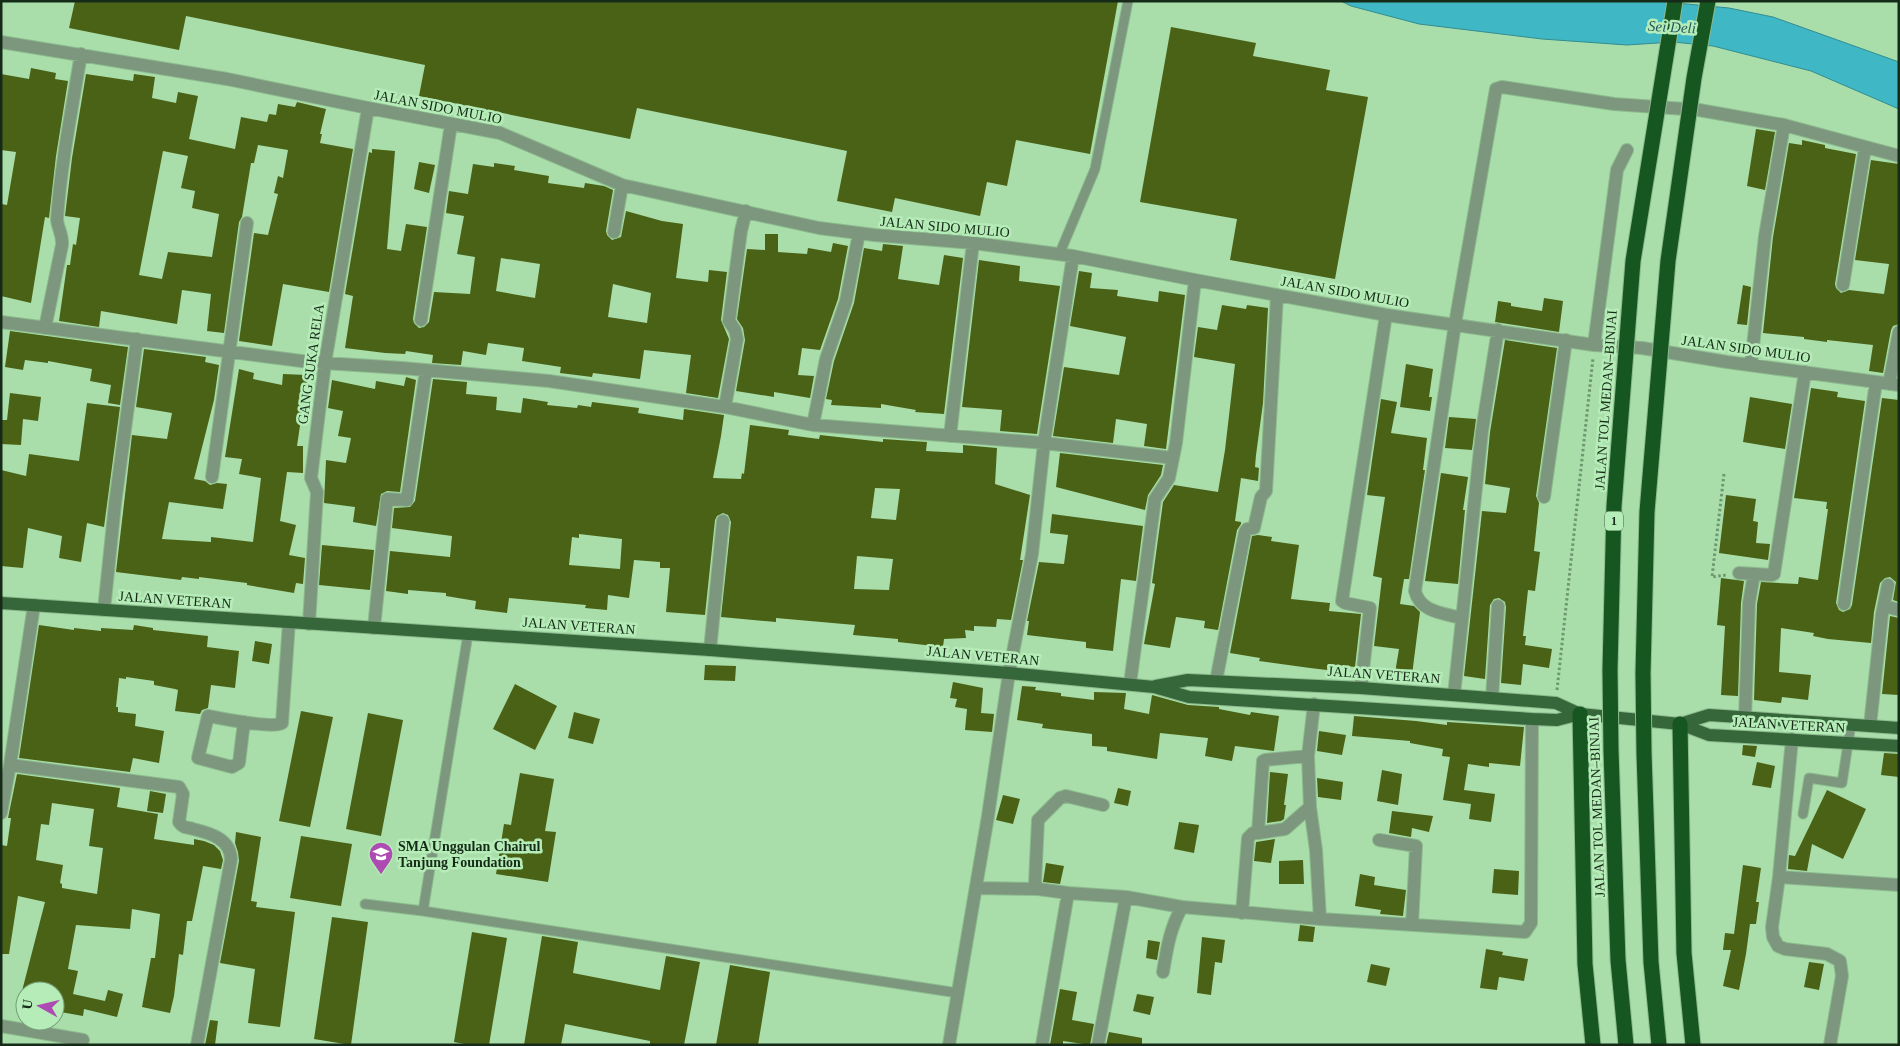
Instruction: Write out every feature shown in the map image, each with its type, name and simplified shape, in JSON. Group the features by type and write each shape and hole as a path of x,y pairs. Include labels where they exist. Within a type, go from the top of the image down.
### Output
{"highway":[{"name":"JALAN TOL MEDAN–BINJAI","path":"1626,1045 1618,960 1611,740 1610,670 1614,506 1633,261 1675,1"},
{"path":"1659,1045 1651,962 1644,753 1643,673 1647,512 1668,261 1694,78 1708,1"},
{"path":"1580,714 1585,964 1593,1045"},
{"path":"1680,724 1684,953 1692,1045"}],"main road":[{"name":"JALAN VETERAN","path":"1,603 710,650 1009,673 1154,687 1189,697 1532,719 1557,720 1580,714"},
{"name":"JALAN VETERAN","path":"1154,687 1188,680 1216,681 1361,688 1556,703 1580,714 1680,724 1709,735 1899,746"},
{"name":"JALAN VETERAN","path":"1680,724 1709,716 1899,728"}],"street":[{"name":"JALAN SIDO MULIO","path":"1,42 227,79 500,133 622,185 819,228 973,243 1073,256 1386,315 1594,345 1642,348 1727,362 1888,384"},
{"path":"45,328 62,245 63,237 57,222 67,138 81,54"},
{"path":"1461,618 1423,606 1417,599 1415,591 1455,324 1496,89 1502,88 1624,105 1699,110 1784,125 1899,156"},
{"name":"GANG SUKA RELA","path":"309,624 317,492 311,478 325,363 368,108"},
{"path":"421,320 450,124"},
{"path":"1751,365 1766,236 1784,125"},
{"path":"1843,285 1865,148"},
{"path":"1594,345 1617,170 1627,150"},
{"path":"614,232 622,185"},
{"path":"725,407 737,339 735,330 729,321 741,231 746,211"},
{"path":"212,477 246,223"},
{"path":"813,425 826,359 846,301 859,233"},
{"path":"950,436 973,243"},
{"path":"949,1045 976,888 1009,673 1032,554 1044,443 1073,256"},
{"path":"1130,684 1155,499 1169,478 1173,458 1196,280"},
{"path":"1216,681 1245,532 1247,529 1254,528 1261,497 1266,491 1277,295"},
{"path":"1361,688 1370,608 1342,601 1386,315"},
{"path":"2,326 45,328 325,363 549,381 725,407 813,425 1044,443 1173,458"},
{"path":"1454,695 1482,431 1498,330"},
{"path":"1844,604 1899,332"},
{"path":"104,610 115,504 137,339"},
{"path":"1544,497 1566,340"},
{"path":"374,628 387,499 407,500 426,370"},
{"path":"1739,573 1774,574 1805,372"},
{"path":"710,650 723,521"},
{"path":"1744,718 1748,612 1754,574"},
{"path":"1870,726 1888,585"},
{"path":"1,813 34,605"},
{"path":"1492,698 1498,606"},
{"path":"1884,606 1899,610"},
{"path":"244,722 239,763 236,766 232,767 198,758 208,716 275,725 282,723 290,622"},
{"path":"1314,704 1308,756 1310,807 1316,850 1320,919"},
{"path":"976,888 1038,889 1126,897 1182,907 1242,913 1526,932 1531,923 1532,719"},
{"path":"1792,739 1779,876 1772,927 1773,937 1778,946 1786,949 1827,954 1840,961 1842,976 1830,1045"},
{"path":"1258,833 1263,762 1265,760 1308,756"},
{"path":"10,765 179,787 183,794 179,822 181,825 221,838 229,848 230,860 198,1045"},
{"path":"1038,889 1035,884 1038,820 1060,798 1066,796 1103,804"},
{"path":"1242,913 1248,838 1253,833 1285,830 1310,807"},
{"path":"1379,840 1416,846 1412,925"},
{"path":"1779,876 1899,885"},
{"path":"1042,1045 1068,893"},
{"path":"1098,1045 1126,897"},
{"path":"1163,972 1173,923 1182,907"},
{"path":"1,1026 83,1040"}],"lane":[{"path":"1059,255 1094,169 1128,1"},
{"path":"423,911 468,634"},
{"path":"1803,814 1809,778 1842,783 1851,724"},
{"path":"365,904 423,911 958,993"}],"path":[{"path":"1556,703 1594,345"},
{"path":"1724,474 1712,577 1739,573"}],"water":[{"name":"Sei Deli","path":"1341,1 1656,1 1729,8 1773,17 1899,62 1899,109 1811,71 1713,46 1673,42 1627,45 1542,39 1419,24 1351,6"}],"building":[{"path":"75,1 1118,1 1090,154 1016,140 1007,186 987,182 980,216 895,198 892,212 837,201 847,151 637,108 630,139 419,96 425,65 186,16 179,50 69,28"},
{"path":"1171,27 1256,43 1253,56 1330,70 1326,90 1368,97 1335,279 1230,260 1237,219 1140,202"},
{"path":"31,68 56,73 55,79 68,81 56,156 49,218 45,217 31,303 1,296 1,204 7,205 16,152 1,150 1,74 29,79"},
{"path":"86,74 133,81 134,74 155,77 152,98 176,103 178,92 198,96 189,139 235,149 241,117 267,122 269,114 276,115 278,104 295,107 297,102 326,109 320,134 322,134 320,143 353,149 329,292 283,284 272,346 239,341 254,233 268,235 278,194 274,193 278,176 283,178 288,150 258,145 254,163 251,163 242,217 239,222 224,333 207,331 211,294 182,290 177,324 101,311 99,327 59,321 67,265 70,265 73,244 76,245 80,218 65,216 72,158","holes":["163,151 188,156 181,188 195,191 192,208 219,214 212,257 168,252 162,279 139,275"]},
{"path":"1756,129 1775,132 1765,190 1747,186"},
{"path":"1802,140 1825,145 1825,148 1856,154 1835,284 1841,293 1849,290 1884,294 1889,264 1855,260 1871,160 1899,164 1899,324 1893,326 1891,330 1883,373 1869,371 1873,345 1827,340 1827,342 1804,339 1804,337 1763,333 1773,237 1789,143 1802,145"},
{"path":"372,149 395,151 387,249 401,251 406,224 427,227 413,319 419,328 424,327 429,322 434,292 470,294 475,257 457,254 464,216 446,213 449,191 468,194 473,164 494,167 494,163 515,166 514,170 549,176 548,183 584,188 585,183 604,186 613,190 606,231 612,240 621,237 626,211 662,221 683,224 676,278 708,282 709,270 727,272 721,320 729,339 718,398 686,393 691,355 644,350 640,379 593,373 592,377 560,373 561,367 522,361 524,348 488,343 486,355 463,351 461,365 432,363 433,355 406,351 405,354 345,348 353,296 345,294 369,152 372,153","holes":["501,258 540,264 535,298 496,291","613,284 651,293 647,323 608,317"]},
{"path":"419,162 435,165 429,193 414,189"},
{"path":"765,234 778,234 778,252 807,254 808,248 831,252 833,243 848,246 838,299 820,350 802,348 798,375 814,376 810,398 774,392 774,397 736,391 745,340 743,328 737,319 747,249 765,250"},
{"path":"883,244 903,246 898,279 939,285 944,255 963,258 944,414 915,412 916,410 881,404 881,408 831,405 832,400 826,399 834,361 854,303 864,248 882,251"},
{"path":"979,260 1020,266 1019,281 1060,286 1037,434 1000,431 1002,410 962,407"},
{"path":"1079,271 1092,273 1090,288 1118,290 1117,296 1158,302 1159,291 1185,295 1166,449 1144,446 1147,424 1116,419 1113,443 1053,436 1064,367 1119,375 1126,337 1070,326"},
{"path":"1743,285 1751,287 1747,325 1737,324"},
{"path":"1544,298 1563,301 1559,332 1495,322 1498,301 1511,303 1511,306 1542,311"},
{"path":"1222,305 1246,309 1247,305 1268,308 1263,403 1255,467 1259,468 1258,481 1241,478 1235,521 1241,522 1241,524 1237,530 1218,630 1204,628 1205,621 1176,617 1170,648 1144,644 1155,584 1152,583 1163,502 1174,485 1218,492 1235,364 1194,357 1198,327 1217,330"},
{"path":"10,331 128,347 120,405 108,403 111,385 90,381 92,369 48,361 48,363 25,360 23,370 5,367"},
{"path":"1505,340 1557,348 1536,496 1539,503 1534,551 1540,552 1535,591 1528,590 1523,636 1526,636 1525,645 1552,649 1549,668 1523,664 1521,685 1501,683 1506,607 1505,602 1499,598 1494,599 1490,605 1485,679 1464,676 1482,511 1506,513 1510,488 1485,484 1490,432"},
{"path":"144,349 206,357 205,362 219,365 214,400 194,479 205,481 210,485 217,483 227,484 223,509 169,502 162,539 211,542 211,537 253,542 261,478 239,474 242,459 225,457 239,369 254,373 253,379 282,385 283,374 307,375 306,412 302,412 297,446 303,446 303,473 287,472 280,521 296,525 289,555 305,558 303,584 296,583 294,593 247,585 247,583 199,577 199,579 182,577 181,580 116,572 132,435 167,439 172,413 136,407"},
{"path":"1406,364 1433,369 1429,397 1432,397 1430,411 1400,407"},
{"path":"406,377 416,380 400,492 387,491 381,494 376,526 353,522 355,507 324,503 326,460 346,463 351,438 338,436 343,411 328,408 332,380 375,389 376,381 404,386"},
{"path":"433,379 467,382 466,394 497,397 496,410 521,413 523,398 548,402 547,405 577,408 578,405 591,407 592,402 639,408 638,413 683,420 684,409 724,415 713,478 741,479 742,473 744,474 750,425 789,430 788,435 819,439 820,435 883,442 883,439 927,442 926,451 963,453 963,445 997,448 995,484 1030,495 1020,560 1023,560 1011,620 997,619 996,627 974,626 974,631 965,630 966,638 944,639 943,647 898,642 898,639 853,635 855,625 776,618 776,622 721,617 731,522 728,515 723,513 717,516 715,520 705,615 666,612 670,568 660,568 660,562 634,560 629,598 608,595 607,610 585,608 586,605 509,598 507,613 475,609 476,601 446,596 446,593 408,590 408,594 386,591 390,551 450,557 452,536 392,528 394,508 410,507 415,501","holes":["875,488 900,489 896,520 871,518","579,534 622,539 620,569 569,565 572,537 579,538","857,556 893,559 889,590 854,589"]},
{"path":"1811,388 1838,392 1837,397 1865,401 1836,603 1839,610 1843,612 1850,609 1852,605 1882,398 1899,400 1899,602 1893,600 1896,582 1890,577 1885,578 1880,583 1874,612 1871,643 1828,639 1813,636 1814,633 1781,628 1779,672 1811,675 1808,700 1782,697 1781,703 1754,700 1757,604 1761,582 1798,584 1799,577 1818,580 1828,509 1826,509 1827,502 1794,498"},
{"path":"10,393 41,397 38,421 23,419 21,445 1,444 2,420 7,420"},
{"path":"1750,397 1792,404 1785,449 1743,442"},
{"path":"1381,399 1397,402 1391,433 1427,438 1423,470 1425,470 1409,579 1404,579 1400,604 1414,606 1420,612 1412,675 1395,673 1399,649 1374,646 1382,578 1373,576 1385,497 1367,495"},
{"path":"87,403 120,407 104,527 87,523 81,562 59,558 62,536 28,528 23,568 1,566 1,470 26,476 29,454 79,461"},
{"path":"1449,417 1476,419 1472,450 1445,448"},
{"path":"1060,453 1163,465 1161,475 1148,495 1145,510 1056,487"},
{"path":"1441,473 1468,477 1463,510 1465,510 1458,584 1425,581"},
{"path":"1726,495 1756,499 1753,521 1758,522 1756,543 1770,544 1768,560 1719,553"},
{"path":"1052,514 1143,526 1136,581 1121,579 1113,651 1086,648 1086,642 1027,635 1029,621 1027,621 1039,562 1064,564 1068,535 1050,533"},
{"path":"1252,536 1272,537 1271,541 1299,545 1291,599 1330,603 1329,611 1361,614 1355,667 1328,664 1327,670 1259,661 1260,658 1230,653"},
{"path":"322,545 374,550 370,590 319,585"},
{"path":"1721,578 1744,581 1741,603 1738,696 1721,695 1725,626 1717,625"},
{"path":"1890,616 1899,618 1899,695 1882,694"},
{"path":"39,625 74,630 74,628 101,631 101,628 133,630 134,625 153,628 153,630 208,636 207,647 239,651 235,688 211,685 208,708 202,710 200,714 175,711 178,690 154,685 154,681 126,677 126,679 119,678 116,707 118,707 118,712 136,714 135,726 164,731 159,763 133,758 130,772 19,758"},
{"path":"255,641 272,644 269,664 252,661"},
{"path":"705,665 736,666 735,681 704,680"},
{"path":"953,682 983,688 981,713 994,714 992,732 965,730 967,709 955,707 957,699 950,698"},
{"path":"515,684 557,706 535,750 493,729"},
{"path":"1022,686 1036,687 1035,690 1061,693 1061,696 1094,700 1094,692 1126,693 1124,709 1149,714 1152,695 1188,705 1219,707 1219,709 1250,715 1251,712 1279,716 1274,751 1235,746 1232,761 1205,756 1208,738 1160,733 1157,759 1107,751 1107,747 1092,746 1092,734 1042,728 1043,724 1017,720"},
{"path":"301,711 333,717 310,827 279,821"},
{"path":"574,712 600,719 593,744 568,738"},
{"path":"368,713 403,720 381,836 346,829"},
{"path":"1354,716 1447,725 1447,722 1524,727 1520,766 1489,763 1489,767 1468,764 1464,790 1495,794 1491,822 1469,819 1471,804 1443,800 1450,757 1442,756 1443,749 1410,743 1410,741 1352,736"},
{"path":"1319,731 1346,735 1342,755 1317,751"},
{"path":"1743,745 1757,746 1755,757 1742,755"},
{"path":"1884,753 1899,754 1899,777 1881,775"},
{"path":"1757,762 1775,766 1771,788 1752,785"},
{"path":"1382,770 1402,774 1398,805 1377,801"},
{"path":"1270,772 1288,774 1284,819 1267,823"},
{"path":"520,773 554,779 545,831 556,832 548,882 496,874 504,824 511,825"},
{"path":"17,774 120,788 117,807 158,814 154,839 194,845 194,839 214,845 220,851 223,860 221,869 203,866 192,921 187,921 183,955 179,954 170,1013 142,1007 151,958 155,958 160,914 132,909 130,929 76,925 68,969 78,971 73,994 105,1001 108,990 123,994 117,1017 84,1009 83,1016 65,1013 65,981 25,981 45,902 18,896 9,954 1,954 1,845 7,846 11,818 8,818","holes":["52,803 94,809 89,846 103,848 97,894 62,888 60,883 63,865 36,860 41,824 49,825"]},
{"path":"1317,778 1343,782 1341,800 1318,797"},
{"path":"1118,788 1131,791 1128,806 1114,803"},
{"path":"1827,790 1866,809 1843,859 1812,844 1807,871 1788,869 1789,855 1795,856"},
{"path":"150,791 166,794 163,813 147,811"},
{"path":"1003,795 1020,799 1013,824 996,820"},
{"path":"1392,811 1433,816 1429,832 1412,828 1411,837 1389,833"},
{"path":"1179,822 1199,825 1194,853 1174,849"},
{"path":"236,832 261,837 251,901 257,902 256,907 295,912 280,1027 248,1023 255,969 220,963 239,861 235,843"},
{"path":"301,836 352,844 341,906 290,898"},
{"path":"1275,839 1271,863 1254,861 1256,842"},
{"path":"1303,860 1304,884 1279,884 1279,861"},
{"path":"1046,863 1064,866 1060,884 1043,882"},
{"path":"1743,865 1761,868 1756,902 1759,902 1756,924 1750,924 1739,990 1723,986 1731,950 1723,950 1725,933 1734,934"},
{"path":"1494,869 1519,871 1518,895 1492,893"},
{"path":"1360,874 1375,877 1374,885 1406,890 1403,916 1380,914 1381,910 1355,906"},
{"path":"332,917 368,922 351,1045 314,1039"},
{"path":"1300,925 1315,927 1313,942 1298,941"},
{"path":"472,932 507,938 489,1045 470,1045 454,1042"},
{"path":"542,936 578,942 573,973 660,990 666,956 700,962 684,1045 650,1045 650,1041 565,1024 561,1045 524,1045"},
{"path":"1202,937 1225,940 1222,963 1215,962 1211,995 1197,993"},
{"path":"1148,940 1160,942 1157,960 1146,958"},
{"path":"1486,949 1503,952 1502,955 1528,959 1524,981 1499,977 1497,990 1480,988"},
{"path":"1809,962 1824,964 1819,990 1804,987"},
{"path":"1371,964 1390,968 1386,986 1367,982"},
{"path":"730,965 770,972 758,1045 716,1045"},
{"path":"1060,989 1077,992 1072,1020 1094,1024 1090,1045 1063,1041 1063,1045 1050,1045"},
{"path":"1137,994 1154,997 1150,1015 1133,1011"},
{"path":"210,1020 218,1021 215,1045 205,1045"},
{"path":"1109,1032 1142,1038 1142,1045 1106,1045"}],"place":[{"name":"SMA Unggulan Chairul Tanjung Foundation","path":"381,875"}]}
